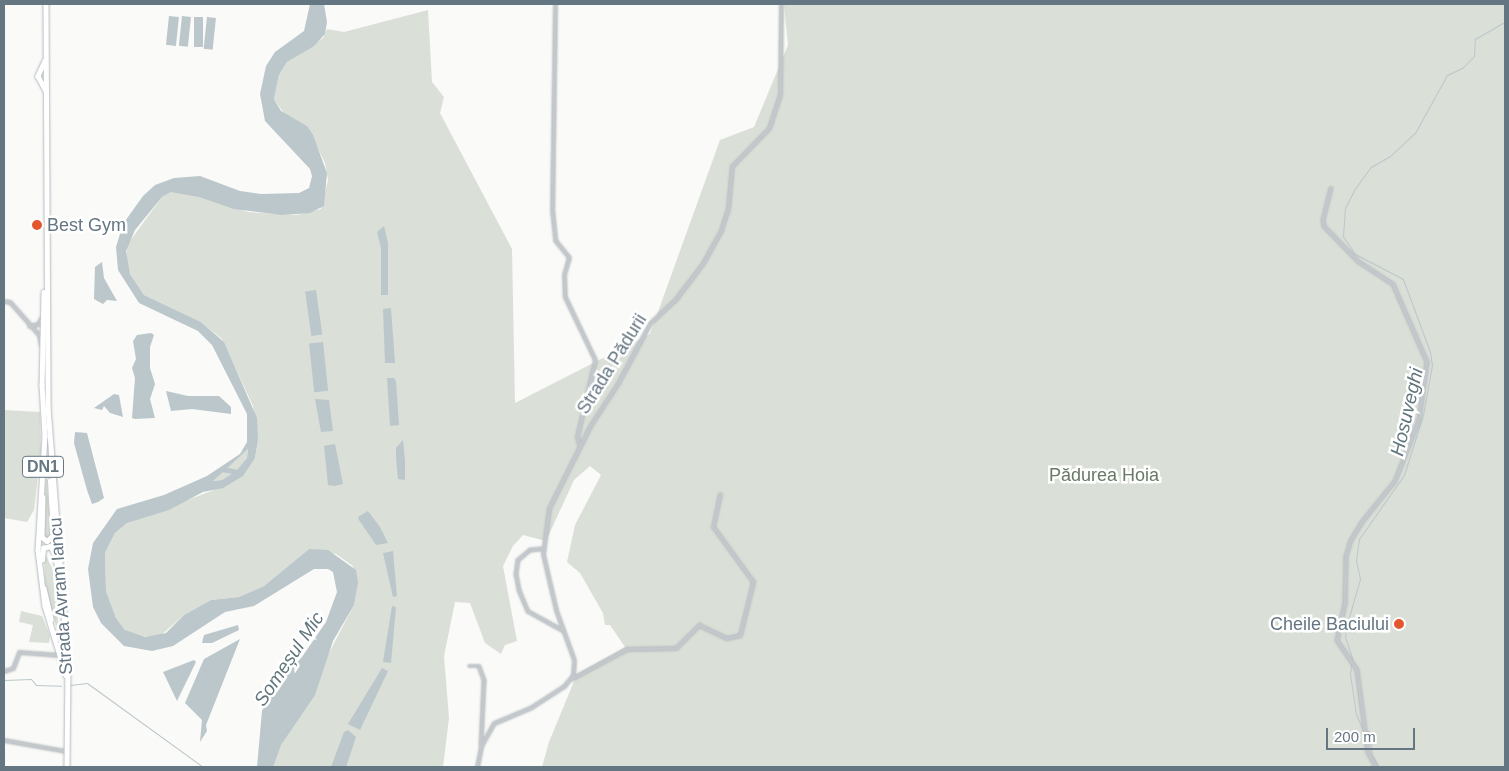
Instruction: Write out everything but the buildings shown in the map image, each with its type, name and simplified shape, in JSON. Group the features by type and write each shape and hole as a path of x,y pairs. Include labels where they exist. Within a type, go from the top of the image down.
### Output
{"main road":[{"name":"Strada Avram Iancu","path":"46,4 48,76 46,265 51,470 67,686"},
{"name":"Strada Avram Iancu","path":"46,58 42,71 38,75 47,92"},
{"path":"42,71 48,76 42,80"},
{"name":"Strada Avram Iancu","path":"46,265 42,330 45,436 38,540 40,578 51,625 62,655 67,686"},
{"path":"41,481 42,537 47,541 53,535 49,489 51,470"},
{"path":"51,625 43,579 43,548 53,548 60,573"},
{"name":"DN1","path":"67,686 67,767"}],"street":[{"name":"Strada Pădurii","path":"556,4 552,201 555,240 569,257 564,274 566,297 595,360 577,437 580,447"},
{"name":"Strada Pădurii","path":"571,679 574,660 563,630 542,549 552,498 650,324 675,300 704,261 721,230 728,208 732,166 769,128 780,94 781,4"},
{"path":"1331,188 1323,220 1324,226 1358,261 1393,284 1427,362 1418,420 1402,466 1395,481 1362,522 1351,540 1346,556 1345,602 1337,640 1353,662 1362,684 1368,752 1376,767"},
{"path":"4,301 10,302 31,325 42,346"},
{"path":"31,325 38,324 43,313"},
{"path":"31,325 42,330"},
{"path":"35,332 42,330"},
{"path":"481,746 498,720 530,708 571,679 627,649 676,648 699,625 727,638 740,635 753,582 713,527 720,495"},
{"path":"542,549 530,550 518,560 516,574 519,590 528,611 563,630"},
{"path":"4,671 13,668 19,652 62,655"},
{"path":"469,666 479,666 484,680 481,746 477,767"},
{"path":"4,740 67,752"}],"green space":[{"name":"Pădurea Hoia","path":"784,4 1505,4 1505,767 542,767 549,742 577,674 625,647 610,625 605,625 603,613 580,573 567,562 575,525 601,475 590,466 574,480 546,541 523,535 513,546 503,566 517,641 505,645 501,654 485,643 470,603 455,602 444,656 449,718 443,767 273,767 276,754 354,605 353,566 336,554 309,549 264,586 239,597 211,600 184,615 160,636 138,637 125,630 116,618 106,591 105,553 115,533 127,523 214,490 255,458 258,440 253,406 222,339 201,322 144,295 130,274 126,259 127,245 162,197 171,192 186,190 248,212 296,215 321,209 328,180 325,163 307,126 285,115 274,99 279,75 287,62 323,38 327,29 344,32 428,10 432,82 444,97 440,113 512,249 515,403 650,334 720,140 754,127 788,45"},
{"path":"4,410 40,412 41,450 34,510 27,522 4,518"},
{"path":"248,449 247,458 236,471 222,480 212,481"},
{"path":"46,472 51,536 49,539 43,536"},
{"path":"44,551 53,570 60,639 45,588"},
{"path":"21,611 42,616 50,636 49,643 29,642 33,625 19,622"}],"shaded area":[{"path":"310,4 324,4 327,22 325,34 314,46 287,62 279,75 274,99 281,111 307,126 313,135 327,173 324,206 310,213 282,215 234,209 199,197 171,192 162,197 135,230 126,251 130,274 144,295 201,322 224,342 257,418 258,440 255,458 243,476 223,488 203,492 169,510 127,523 115,533 105,553 106,591 116,618 125,630 145,637 166,633 184,615 211,600 239,597 264,586 309,549 328,550 356,570 358,582 354,605 333,641 315,695 281,745 273,767 257,767 262,711 274,688 302,657 326,622 337,592 333,572 328,569 314,569 254,606 225,612 173,646 152,651 124,646 101,623 93,607 88,569 93,543 117,509 164,495 207,476 240,454 247,442 247,414 212,345 198,331 139,303 118,270 116,247 123,224 143,196 155,185 174,178 200,176 240,191 261,194 299,193 309,188 312,176 310,169 265,121 260,94 266,66 275,52 304,31","holes":["248,449 247,458 236,471 222,480 213,481"]},
{"path":"169,16 179,17 176,46 166,45"},
{"path":"182,16 191,17 188,47 179,46"},
{"path":"194,17 203,17 203,47 194,47"},
{"path":"207,17 216,18 213,50 204,49"},
{"path":"384,226 388,243 388,295 381,295 381,248 377,232"},
{"path":"102,262 104,278 117,301 107,300 103,304 94,299 95,267"},
{"path":"316,290 322,335 311,336 305,292"},
{"path":"391,308 395,363 385,363 383,309"},
{"path":"151,333 154,335 150,347 150,368 155,384 150,399 155,418 135,419 132,418 135,378 132,368 136,359 133,341 137,335"},
{"path":"323,342 328,391 314,392 309,343"},
{"path":"387,378 394,378 396,381 399,425 390,426"},
{"path":"166,391 188,396 219,396 231,407 231,414 192,409 171,411"},
{"path":"114,394 119,395 123,417 110,413 104,406 102,410 94,408"},
{"path":"315,399 329,400 333,431 321,432"},
{"path":"75,432 87,433 104,498 92,504 74,443"},
{"path":"403,440 405,480 398,479 396,457 396,448"},
{"path":"335,444 343,484 335,486 328,485 324,446"},
{"path":"368,511 380,527 388,543 376,545 359,520 358,517"},
{"path":"393,551 397,596 393,597 383,553"},
{"path":"392,606 396,607 391,663 383,662"},
{"path":"238,625 239,630 212,643 202,643 204,635"},
{"path":"240,639 206,725 207,731 200,742 202,720 185,703 204,659"},
{"path":"194,660 196,662 177,701 163,672"},
{"path":"382,668 388,671 360,730 348,724"},
{"path":"348,730 356,737 346,767 331,767 344,732"}],"waterway":[{"name":"Hosuveghi","path":"1379,767 1372,755 1369,731 1363,730 1356,714 1350,674 1352,658 1345,637 1360,579 1356,560 1359,539 1404,475 1423,415 1432,365 1430,352 1403,279 1355,254 1343,236 1345,208 1354,190 1371,167 1390,156 1415,133 1447,75 1462,68 1474,56 1475,39 1505,22"},
{"name":"Someșul Mic","path":"222,469 238,472"},
{"path":"4,680 31,679 36,685 61,686"},
{"path":"70,685 87,683 203,767"}],"place":[{"name":"Best Gym","path":"37,225"},
{"name":"Cheile Baciului","path":"1399,624"}]}
